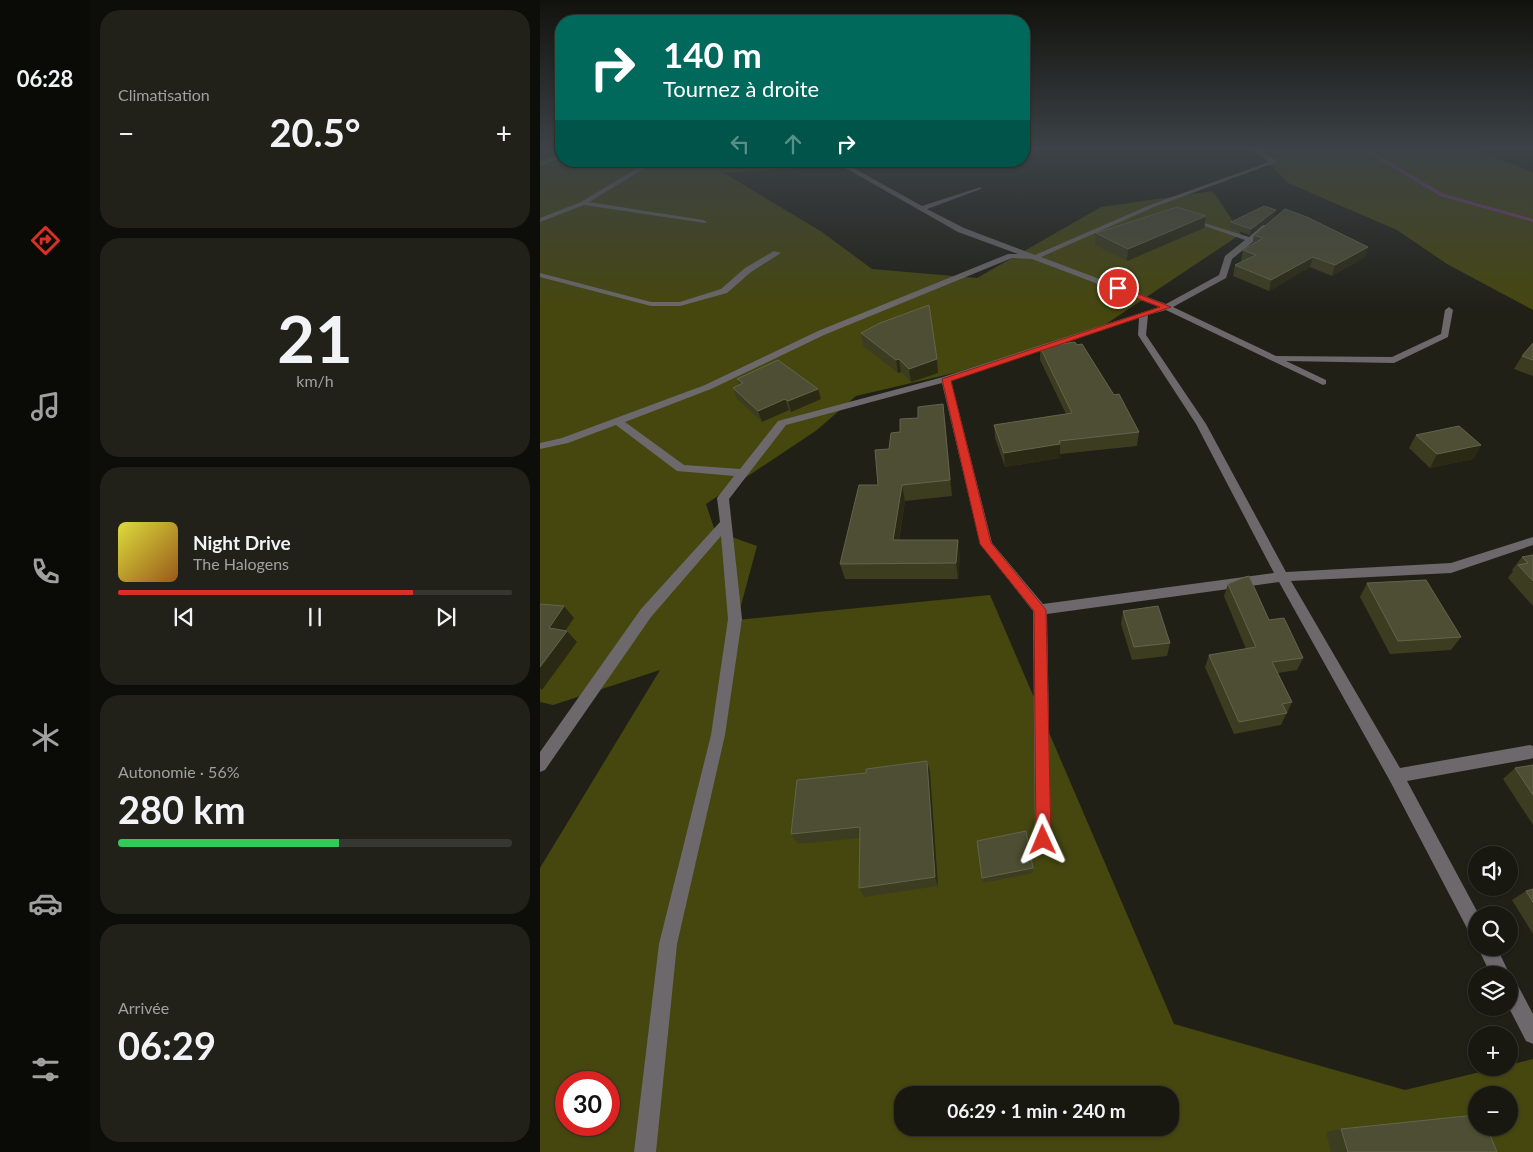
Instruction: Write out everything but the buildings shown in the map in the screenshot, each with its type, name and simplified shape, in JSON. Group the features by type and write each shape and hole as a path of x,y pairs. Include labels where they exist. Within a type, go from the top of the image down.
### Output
{"street":[{"path":"540,220 587,201"},
{"path":"909,201 961,230 1167,307 1323,382"},
{"path":"922,208 942,201"},
{"path":"540,446 564,441 708,387 821,333 1011,256 1036,257 1167,201"},
{"path":"583,203 703,222"},
{"path":"1152,206 1161,209"},
{"path":"1179,215 1251,240"},
{"path":"645,1152 668,944 718,734 735,619 723,498 782,423 946,379 1167,307 1223,276 1228,258 1274,222"},
{"path":"540,275 651,304 680,304 724,291 748,270 778,253"},
{"path":"1273,358 1394,360 1445,335 1449,310"},
{"path":"1144,314 1142,335 1201,424 1282,577 1396,776 1468,913"},
{"path":"946,379 986,544 1040,610 1043,840"},
{"path":"617,421 681,468 741,473"},
{"path":"540,765 646,613 725,524"},
{"path":"1040,610 1282,577 1451,568 1533,541"},
{"path":"1396,776 1530,752"},
{"path":"1518,1006 1533,1034"}],"shaded area":[{"path":"540,201 770,201 822,232 872,269 977,278 1101,207 1145,201 1219,201 1241,234 1097,330 954,373 856,396 817,430 706,504 715,531 757,546 737,620 990,595 1174,1024 1405,1090 1468,1075 1518,1076 1518,1063 1533,1059 1533,1152 540,1152 540,868 660,670 553,705 540,702"},
{"path":"1329,201 1533,201 1533,310 1447,264 1397,230"}],"waterway":[{"path":"1462,201 1533,221"}],"route":[{"path":"1043,840 1040,610 986,544 946,379 1167,307 1118,288"}]}
